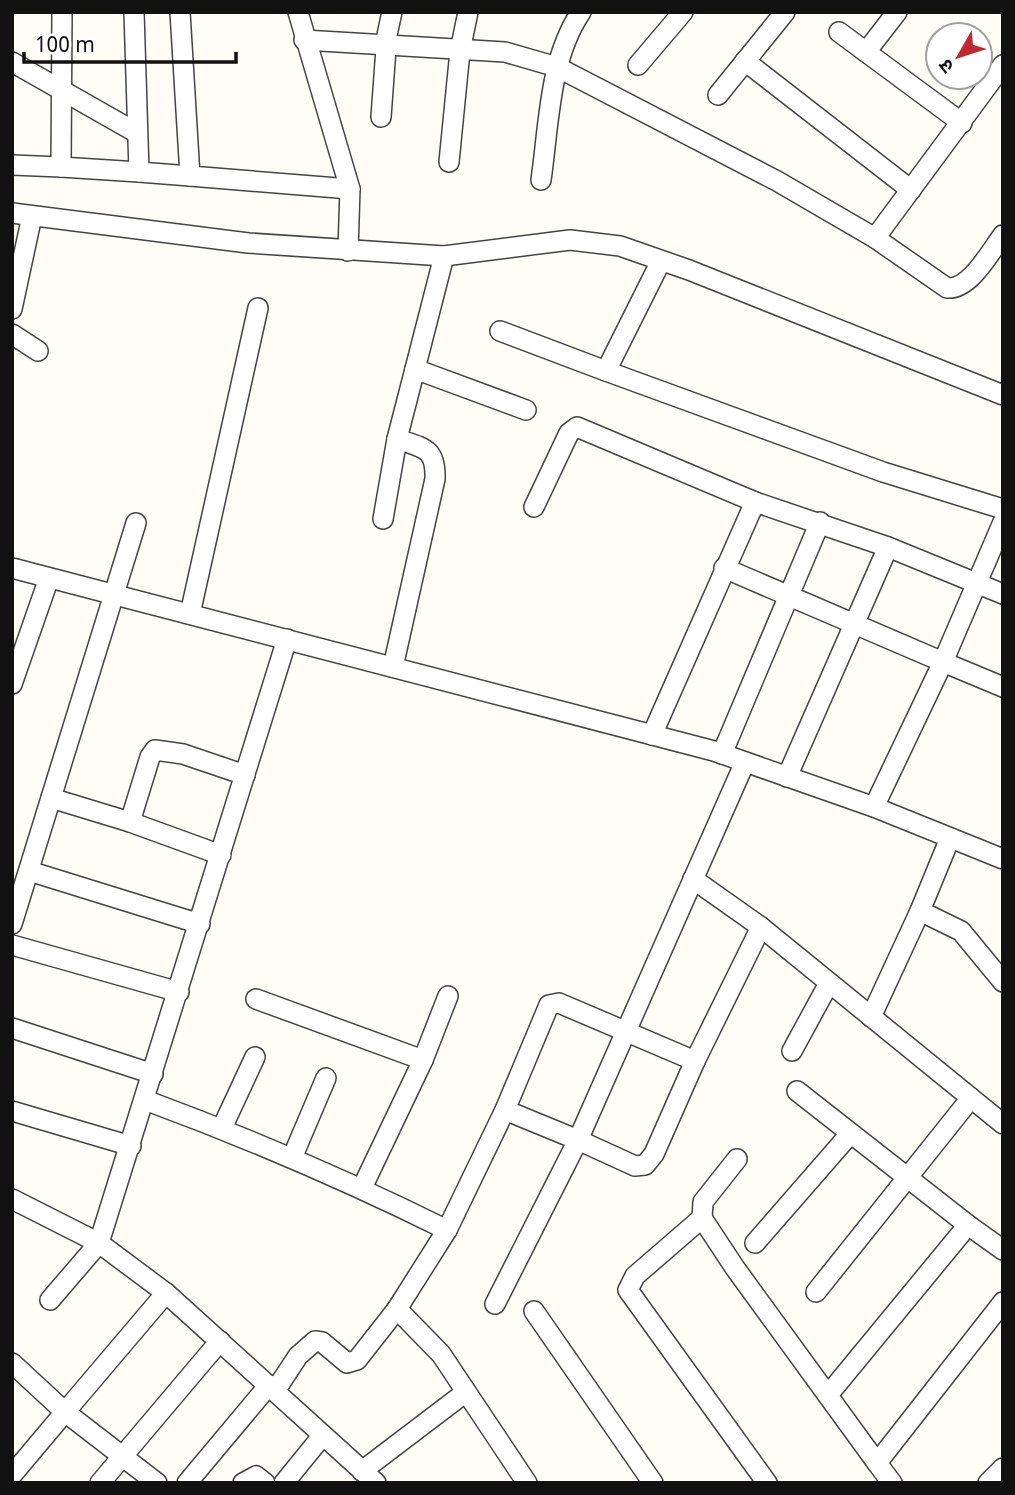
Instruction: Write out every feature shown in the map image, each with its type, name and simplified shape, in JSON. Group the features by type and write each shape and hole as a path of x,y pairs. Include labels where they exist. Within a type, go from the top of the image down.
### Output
{"street":[{"path":"61,167 62,12"},
{"path":"134,12 139,172"},
{"path":"180,12 190,176"},
{"path":"298,12 304,40 350,189 349,241"},
{"path":"381,117 386,46 392,12"},
{"path":"449,162 460,51 468,12"},
{"path":"541,180 557,67 566,39 581,12"},
{"path":"638,65 683,12"},
{"path":"718,95 785,12"},
{"path":"866,52 897,12"},
{"path":"839,32 962,123"},
{"path":"304,40 505,52 527,56 557,67 777,181 875,238 950,289 968,279 1003,235"},
{"path":"745,61 911,190"},
{"path":"12,62 138,133"},
{"path":"875,238 1003,65"},
{"path":"12,165 350,189"},
{"path":"12,213 248,243 349,241 444,256 570,240 620,246 1003,395"},
{"path":"12,309 32,216"},
{"path":"383,519 397,439 444,256"},
{"path":"606,371 662,261"},
{"path":"190,614 258,308"},
{"path":"500,331 883,472 1003,509"},
{"path":"12,334 38,351"},
{"path":"415,369 526,410"},
{"path":"534,507 569,433 577,427 755,502 888,547 1003,594"},
{"path":"393,667 436,465 434,458 424,448 397,439"},
{"path":"652,735 755,502"},
{"path":"722,754 820,522"},
{"path":"874,807 943,662 1003,522"},
{"path":"12,924 136,523"},
{"path":"787,777 888,547"},
{"path":"12,568 722,754 874,807 1003,859"},
{"path":"724,568 1003,687"},
{"path":"12,684 49,578"},
{"path":"50,1300 100,1243 287,639"},
{"path":"130,822 155,750 183,754 246,775"},
{"path":"495,1304 578,1140 745,762"},
{"path":"51,798 130,822 221,855"},
{"path":"871,1017 950,838"},
{"path":"29,871 200,924"},
{"path":"694,879 761,927 1003,1124"},
{"path":"920,911 961,931 1000,974"},
{"path":"505,1110 635,1166 645,1165 654,1154 695,1061 761,927"},
{"path":"12,945 178,992"},
{"path":"792,1051 830,983"},
{"path":"362,1188 423,1060 448,996"},
{"path":"256,999 423,1060"},
{"path":"187,1483 298,1356 315,1341 322,1342 347,1363 357,1360 397,1309 447,1230 505,1110 549,1005 559,1003 695,1061"},
{"path":"12,1028 153,1074"},
{"path":"222,1128 255,1057"},
{"path":"292,1158 326,1078"},
{"path":"797,1091 907,1180 1003,1251"},
{"path":"816,1292 971,1098"},
{"path":"145,1100 222,1128 362,1188 447,1230"},
{"path":"12,1111 131,1146"},
{"path":"755,1243 850,1134"},
{"path":"737,1159 703,1202 702,1218 734,1268 892,1483"},
{"path":"12,1199 100,1243 166,1293 369,1477 466,1392"},
{"path":"702,1218 635,1276 628,1290 767,1483"},
{"path":"828,1395 968,1225"},
{"path":"16,1463 65,1412 166,1293"},
{"path":"877,1462 1003,1302"},
{"path":"397,1309 442,1354 527,1483"},
{"path":"534,1311 653,1483"},
{"path":"100,1483 220,1341"},
{"path":"12,1363 65,1412 157,1483"},
{"path":"284,1483 323,1435"},
{"path":"988,1483 1003,1468"},
{"path":"243,1483 256,1476 265,1483"}]}
